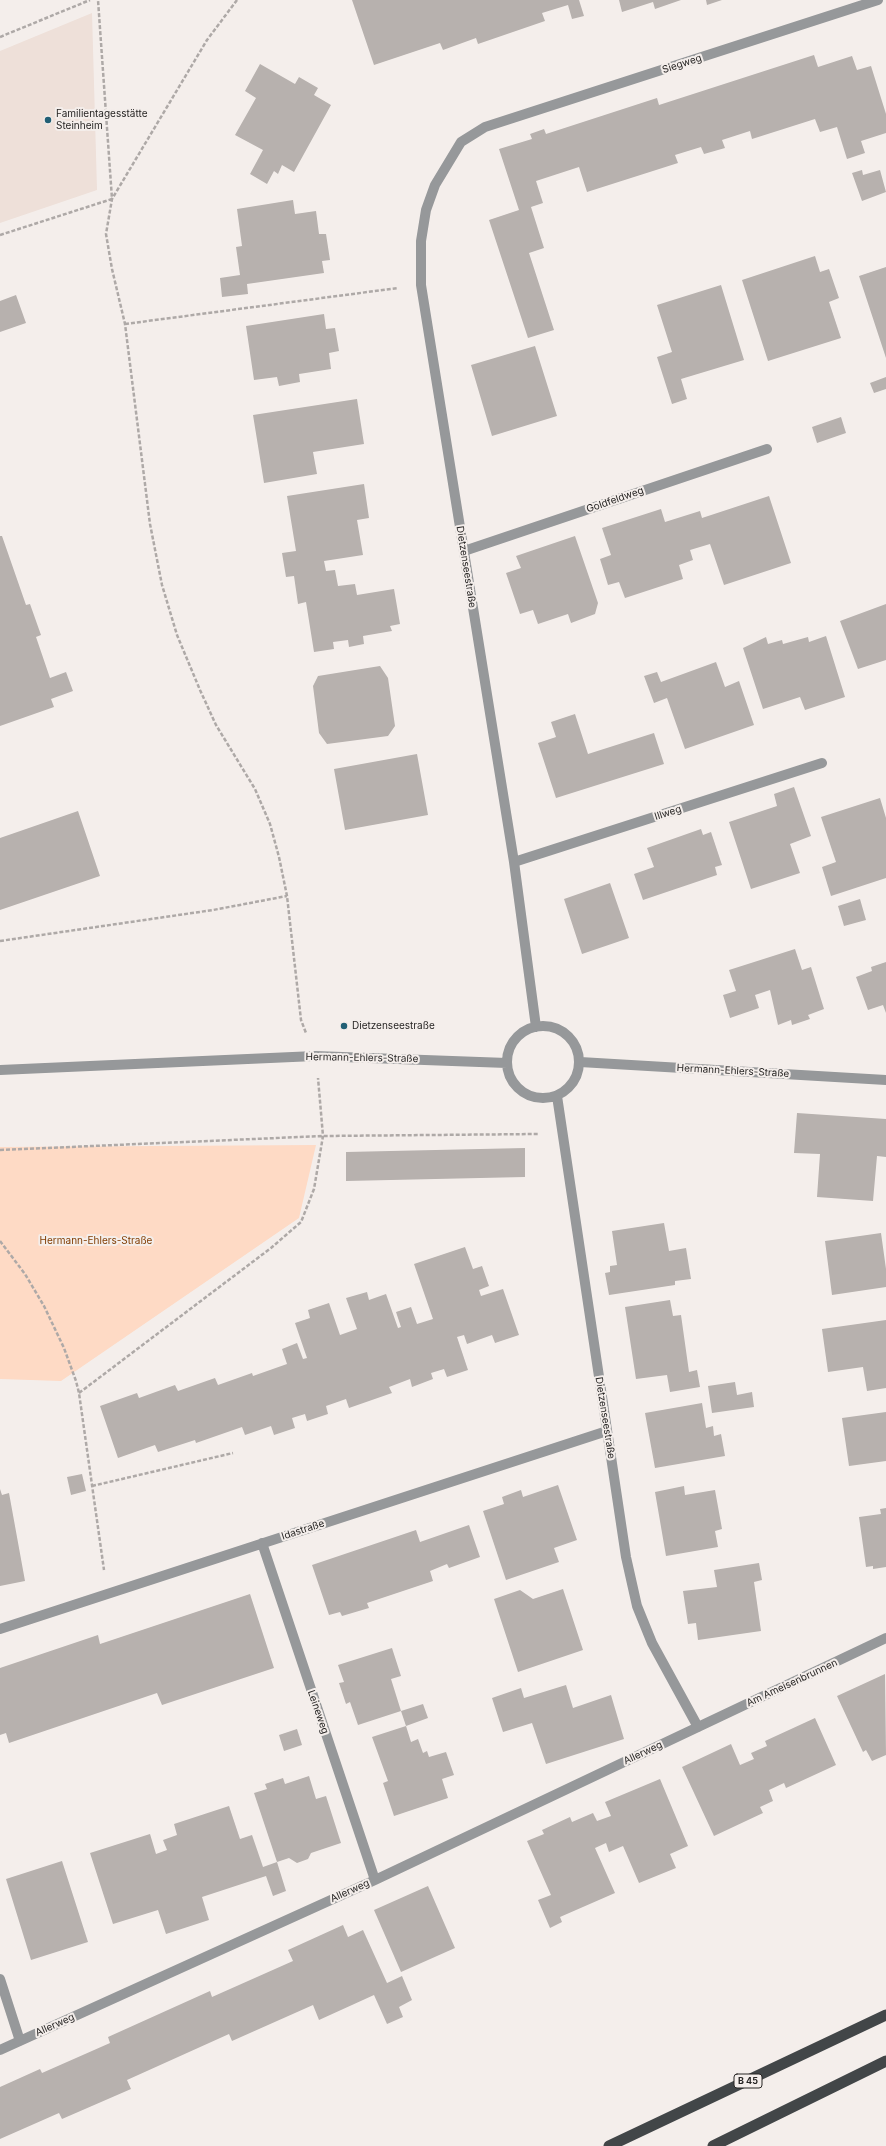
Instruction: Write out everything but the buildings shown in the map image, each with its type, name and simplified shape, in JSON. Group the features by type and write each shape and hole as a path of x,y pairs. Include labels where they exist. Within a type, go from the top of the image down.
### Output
{"highway":[{"name":"B 45","path":"609,2146 886,2015"},
{"path":"713,2146 886,2062"}],"street":[{"name":"Siegweg","path":"485,127 878,0"},
{"name":"Dietzenseestraße","path":"485,127 462,142 435,185 426,210 421,241 421,285 514,862 536,1027"},
{"name":"Goldfeldweg","path":"464,551 767,449"},
{"name":"Illweg","path":"514,862 822,763"},
{"path":"536,1027 557,1029 566,1034 573,1042 580,1062 573,1082 566,1090 557,1096 538,1098 524,1092 513,1082 507,1063 509,1053 519,1036 536,1027"},
{"name":"Hermann-Ehlers-Straße","path":"0,1070 315,1056 507,1063"},
{"name":"Hermann-Ehlers-Straße","path":"580,1062 886,1080"},
{"name":"Dietzenseestraße","path":"557,1096 626,1557 637,1606 652,1643 698,1728"},
{"name":"Idastraße","path":"0,1628 607,1431"},
{"name":"Leineweg","path":"262,1544 375,1880"},
{"name":"Am Ameisenbrunnen","path":"698,1728 886,1638"},
{"name":"Allerweg","path":"0,2050 375,1880 698,1728"},
{"path":"0,1979 20,2041"}],"path":[{"path":"0,37 90,0"},
{"path":"79,1393 290,1234 301,1222 309,1204 314,1189 323,1136 315,1056 301,1020 287,896 280,857 270,824 255,789 216,725 200,690 177,635 162,585 150,524 125,324 112,269 106,234 112,199 98,0"},
{"path":"0,235 112,199 207,40 237,0"},
{"path":"125,324 421,285"},
{"path":"0,941 213,910 287,896"},
{"path":"0,1150 323,1136 543,1134"},
{"path":"0,1241 25,1274 44,1306 64,1348 79,1393 107,1594"},
{"path":"92,1486 233,1453"}],"shaded area":[{"name":"Familientagesstätte Steinheim","path":"92,13 97,190 0,223 0,51"}],"green space":[{"name":"Hermann-Ehlers-Straße","path":"316,1145 299,1218 61,1381 0,1379 0,1147"}],"place":[{"name":"Familientagesstätte Steinheim","path":"48,120"},
{"name":"Dietzenseestraße","path":"344,1026"}]}
